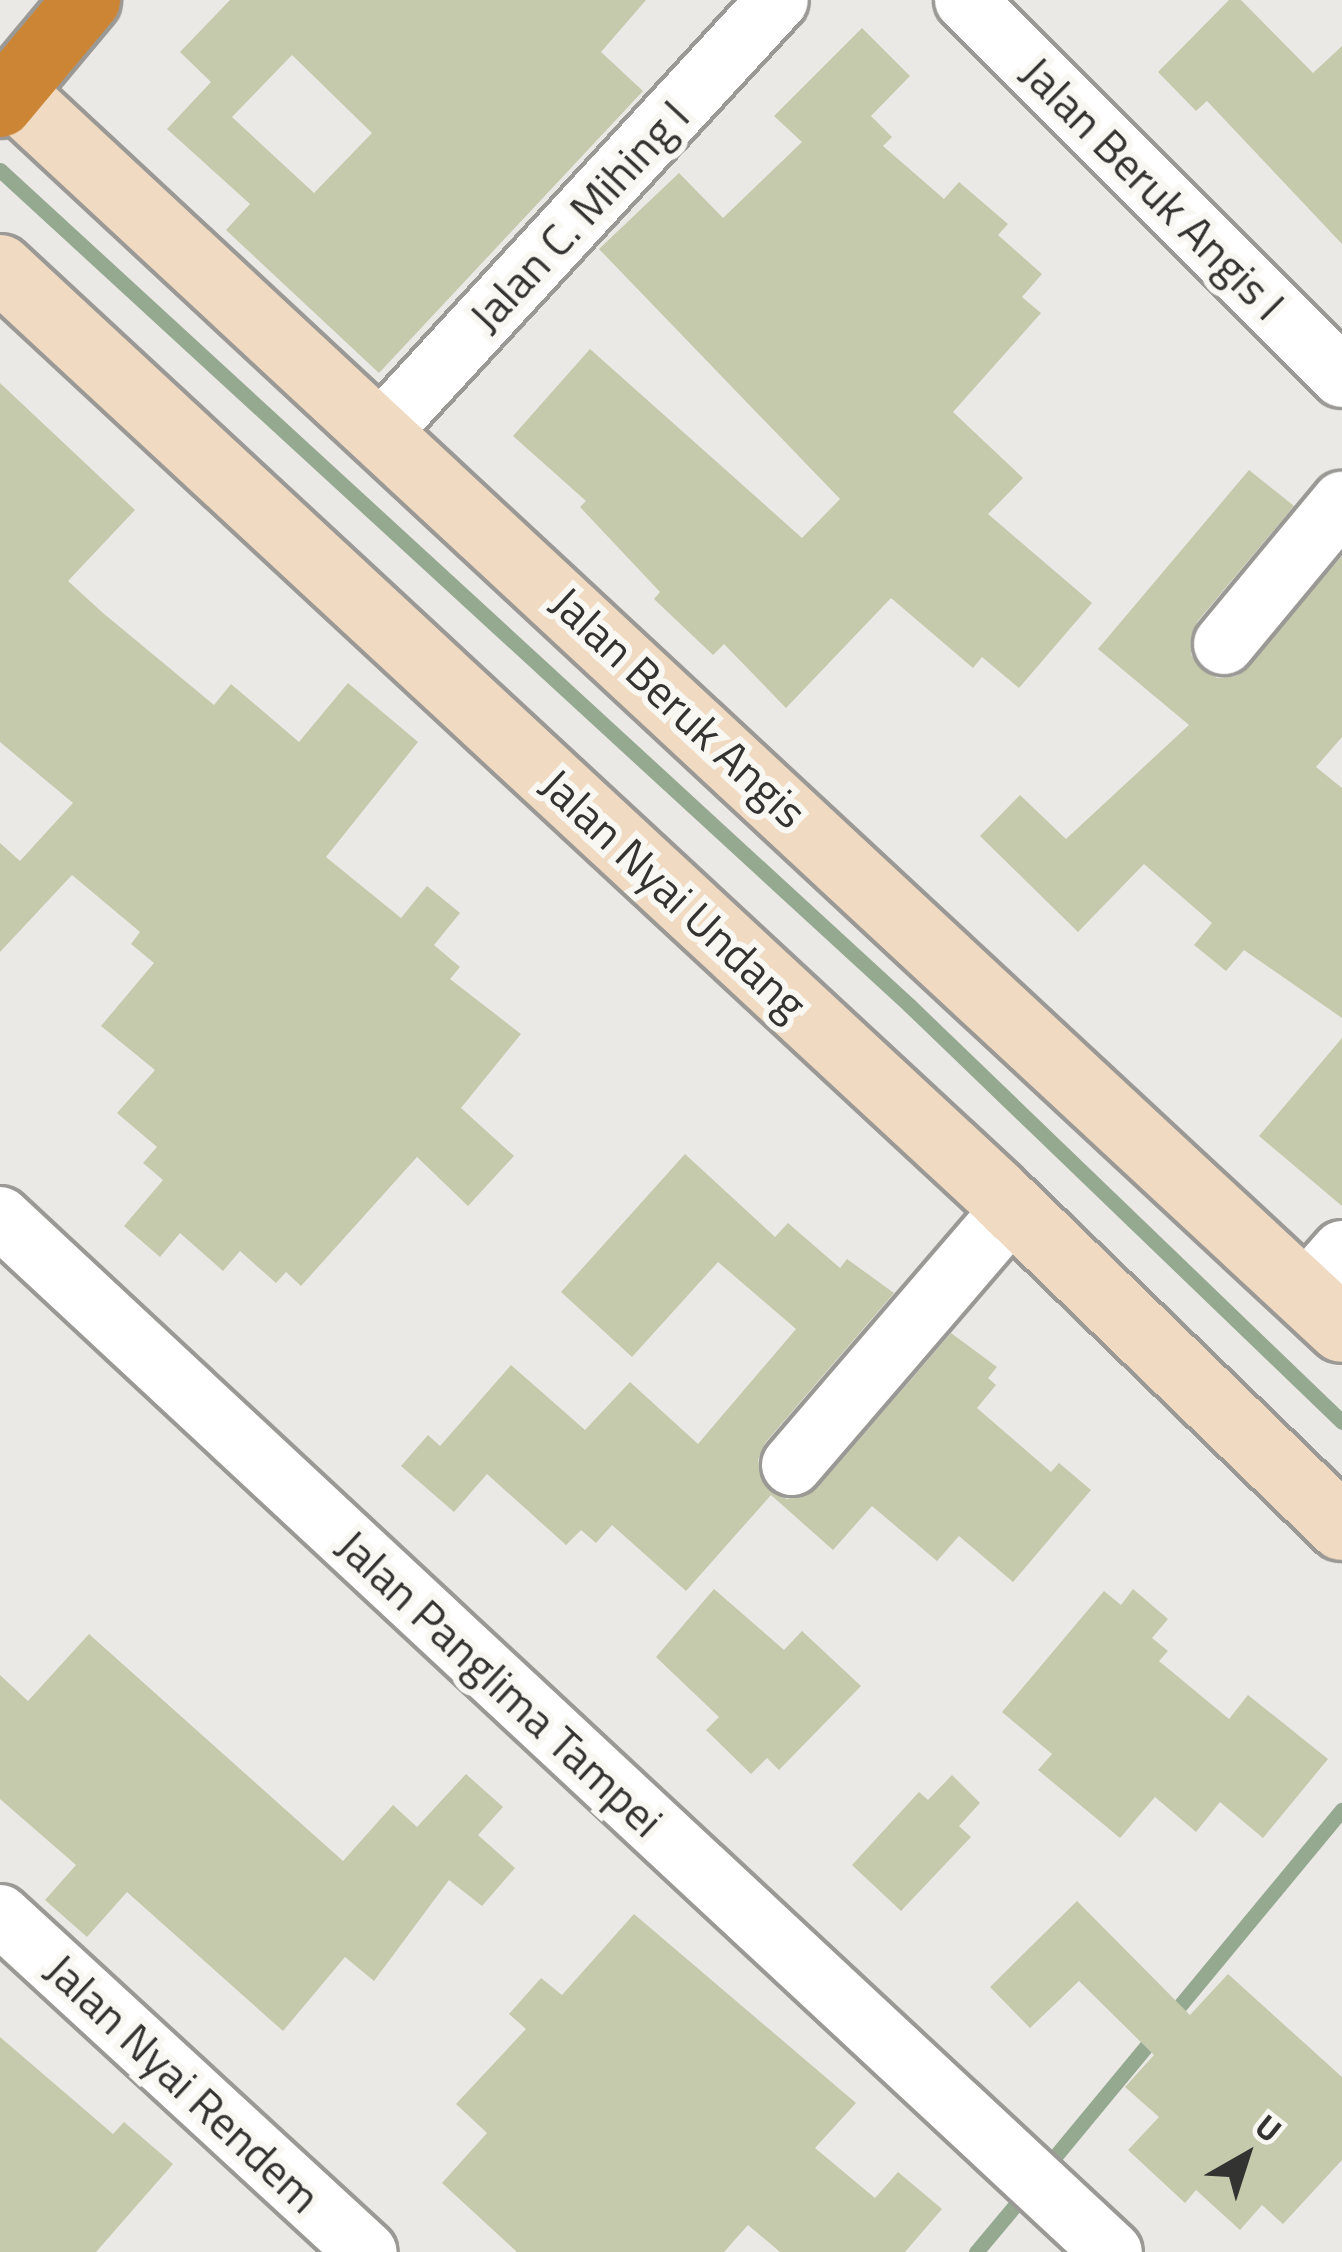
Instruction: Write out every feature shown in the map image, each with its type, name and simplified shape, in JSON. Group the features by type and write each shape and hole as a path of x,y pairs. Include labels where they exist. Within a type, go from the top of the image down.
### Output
{"highway":[{"path":"5,98 87,0"}],"street":[{"name":"Jalan C. Mihing I","path":"380,432 778,0"},
{"name":"Jalan Beruk Angis I","path":"965,0 1342,377"},
{"name":"Jalan Beruk Angis","path":"5,98 1330,1291"},
{"name":"Jalan Nyai Undang","path":"0,268 1013,1208 1342,1527"},
{"path":"1224,644 1342,502"},
{"path":"792,1465 1013,1208"},
{"name":"Jalan Panglima Tampei","path":"0,1217 998,2151 1112,2252"},
{"name":"Jalan Nyai Rendem","path":"0,1915 365,2252"}],"building":[{"path":"230,0 646,0 601,52 643,91 379,373 226,230 250,204 167,129 211,82 180,52","holes":["292,55 372,133 314,193 232,117"]},
{"path":"1229,0 1241,0 1313,73 1342,46 1342,244 1207,101 1196,111 1158,72"},
{"path":"862,28 910,76 871,116 892,137 883,146 944,199 959,182 1008,224 998,235 1042,274 1022,297 1041,313 953,412 1023,478 988,514 1092,603 1019,688 982,657 973,668 891,598 786,708 724,644 713,655 654,599 660,592 580,507 586,501 513,436 590,349 802,538 840,499 599,249 679,173 723,218 802,142 774,116"},
{"path":"0,383 135,510 68,581 103,613 214,705 231,684 299,742 348,683 418,742 326,857 401,918 427,886 460,913 434,945 460,967 450,979 521,1034 461,1108 514,1156 468,1206 417,1157 301,1286 286,1272 276,1283 240,1251 223,1271 180,1233 160,1257 124,1226 163,1180 143,1163 157,1147 117,1113 155,1070 101,1026 154,963 131,944 140,932 72,875 0,952 0,843 20,861 73,803 0,742"},
{"path":"1249,470 1294,506 1197,622 1191,655 1217,678 1237,676 1342,556 1342,737 1316,767 1342,788 1342,1018 1244,950 1226,971 1194,945 1212,923 1144,864 1078,932 980,836 1020,795 1066,839 1189,725 1098,649"},
{"path":"1342,1038 1342,1206 1259,1136"},
{"path":"685,1154 775,1237 788,1223 840,1268 847,1259 894,1293 765,1443 758,1460 769,1490 787,1499 817,1488 951,1333 997,1367 988,1378 996,1385 977,1408 1051,1472 1059,1463 1091,1490 1013,1582 959,1536 937,1561 872,1506 833,1550 771,1495 686,1591 612,1525 596,1543 581,1530 566,1545 487,1474 454,1512 401,1466 428,1435 440,1446 511,1365 585,1430 630,1382 698,1444 796,1329 718,1262 632,1357 561,1292"},
{"path":"714,1589 784,1650 802,1631 861,1686 779,1770 767,1758 751,1774 706,1730 719,1717 656,1657"},
{"path":"1133,1589 1168,1619 1152,1638 1168,1651 1159,1661 1229,1719 1248,1695 1328,1759 1263,1838 1220,1802 1196,1832 1155,1797 1120,1838 1038,1770 1052,1754 1002,1712 1104,1591 1121,1605"},
{"path":"89,1634 343,1861 393,1805 417,1827 466,1774 503,1807 478,1835 515,1868 482,1906 449,1880 374,1981 345,1957 283,2031 127,1892 87,1937 45,1900 76,1865 0,1799 0,1675 28,1701"},
{"path":"952,1775 980,1803 959,1826 971,1837 901,1911 852,1865 919,1792 928,1800"},
{"path":"1077,1901 1190,2015 1228,1974 1342,2077 1342,2160 1283,2224 1262,2205 1240,2230 1196,2190 1185,2203 1128,2150 1159,2117 1125,2087 1154,2055 1079,1981 1030,2028 990,1987"},
{"path":"634,1914 856,2103 815,2148 875,2198 898,2172 942,2209 905,2252 780,2252 748,2225 724,2252 517,2252 442,2183 487,2133 456,2104 526,2029 509,2014 541,1978 562,1995"},
{"path":"0,2037 113,2134 124,2122 173,2164 96,2252 0,2252"}],"waterway":[{"path":"0,170 909,1005 1342,1422"},
{"path":"1043,2171 1342,1810"},
{"path":"976,2252 1028,2190"}]}
